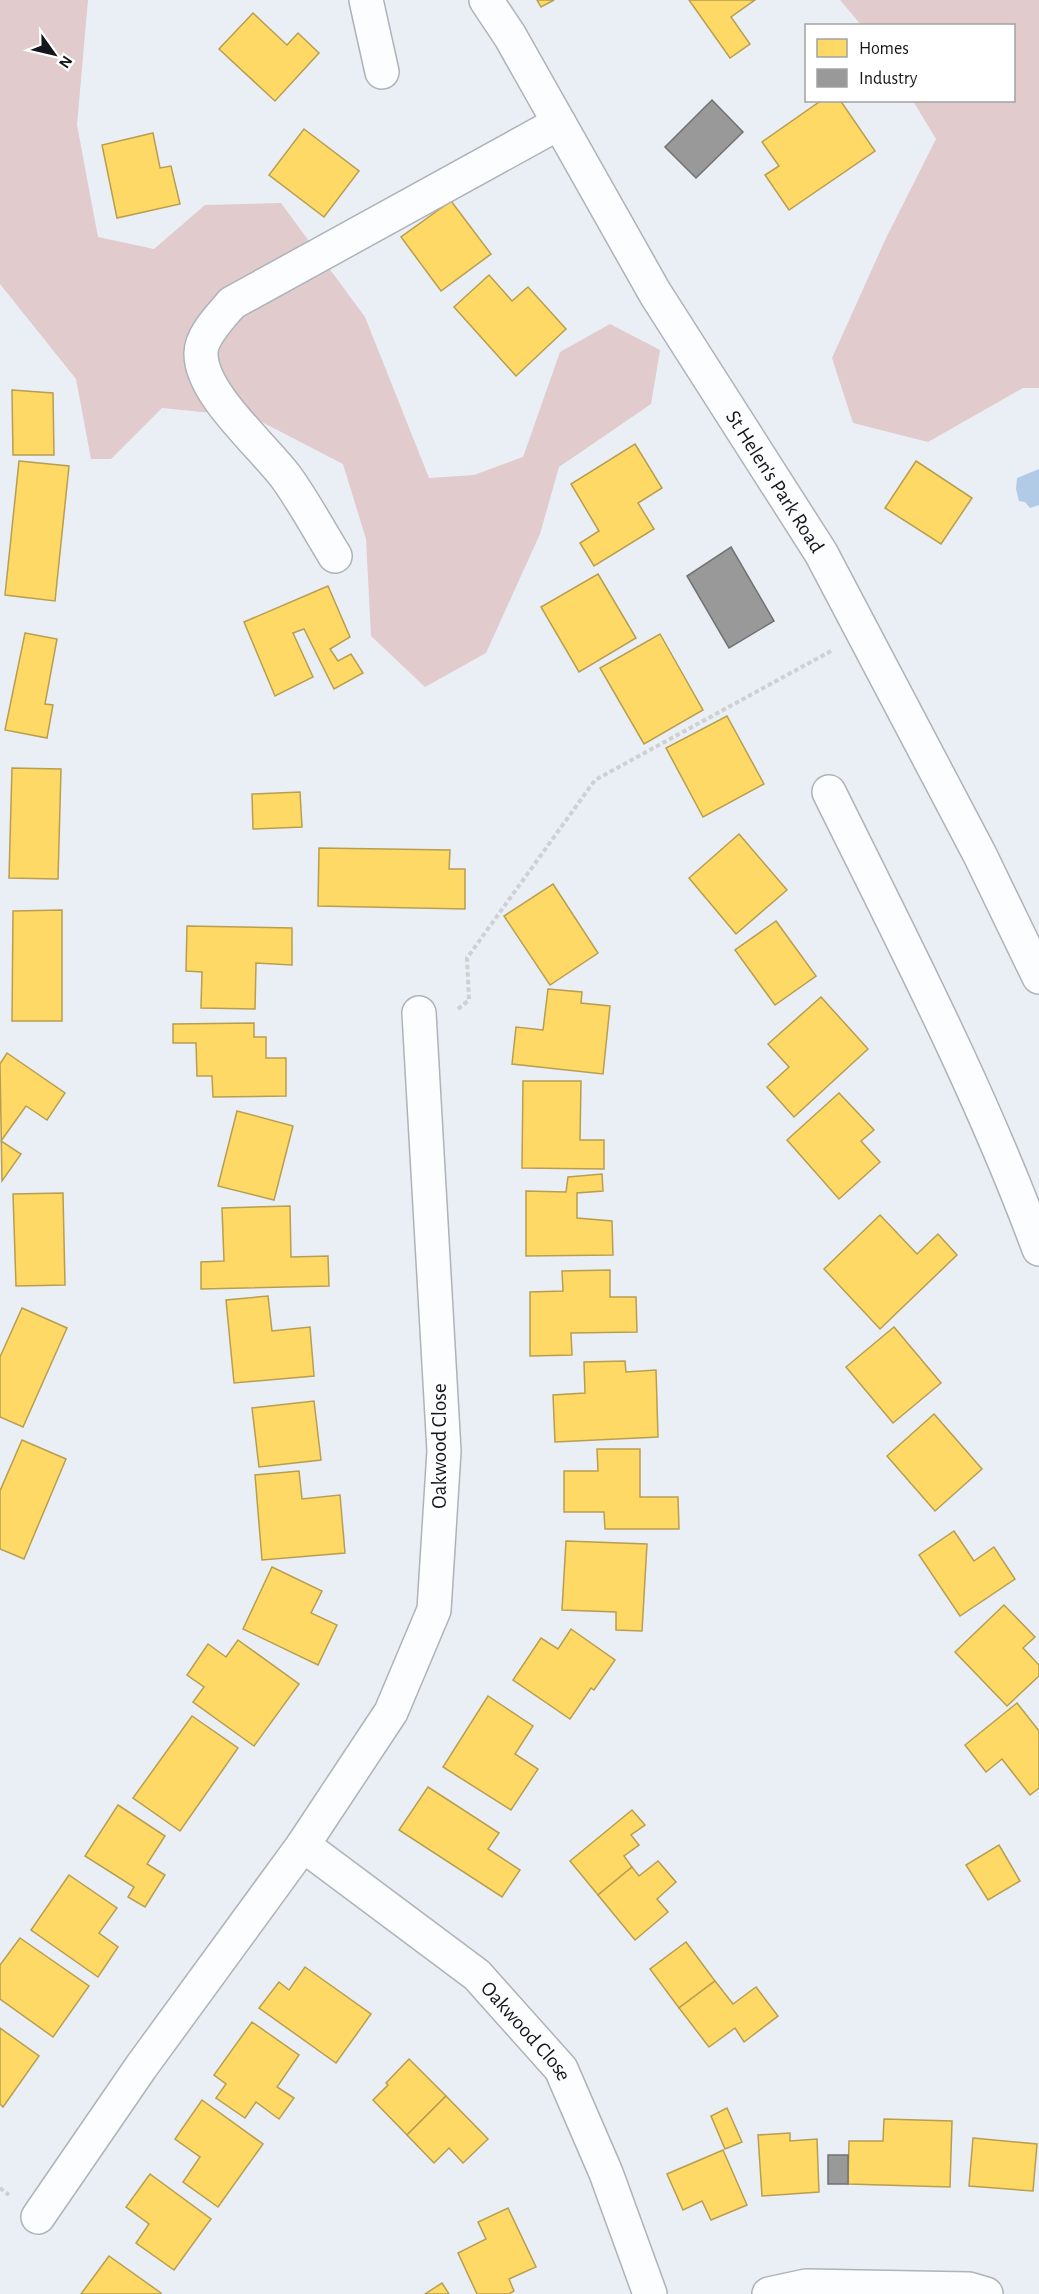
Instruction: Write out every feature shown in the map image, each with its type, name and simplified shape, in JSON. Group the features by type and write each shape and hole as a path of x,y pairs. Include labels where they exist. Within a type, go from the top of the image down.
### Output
{"street":[{"path":"366,0 382,72"},
{"name":"St Helen's Park Road","path":"486,0 510,36 655,293 821,553 981,855 1039,977"},
{"path":"335,556 285,477 242,428 204,373 200,351 212,326 232,303 559,123"},
{"path":"829,792 932,1000 1014,1180 1039,1250"},
{"name":"Oakwood Close","path":"38,2217 141,2067 303,1845 392,1712 434,1610 444,1451 419,1027"},
{"name":"Oakwood Close","path":"303,1845 477,1974 561,2069 606,2173 650,2294"},
{"path":"769,2294 806,2286 969,2289 986,2294"}],"path":[{"path":"419,1027 469,1000 467,958 595,780 863,634"}],"shaded area":[{"path":"0,0 88,0 77,125 98,237 154,249 205,205 281,203 365,317 429,478 474,475 523,457 560,352 610,324 660,350 651,404 559,467 540,534 486,653 425,687 371,636 366,539 343,464 252,417 162,408 111,459 91,459 76,379 0,284"},
{"path":"840,0 1039,0 1039,388 1023,388 928,442 853,423 832,358 886,238 936,139 914,102 1015,102 1015,24 860,24"}],"water":[{"path":"1039,469 1039,505 1030,508 1025,502 1019,501 1016,489 1017,478"}],"building: Homes":[{"path":"537,0 554,0 541,7"},
{"path":"689,0 755,0 731,17 750,44 730,58"},
{"path":"253,13 287,45 298,33 319,53 275,101 219,49"},
{"path":"819,102 841,102 875,151 789,210 765,175 779,166 762,142"},
{"path":"304,129 359,171 324,217 269,175"},
{"path":"153,133 160,168 171,166 180,204 117,218 102,145"},
{"path":"451,201 491,254 441,291 401,237"},
{"path":"489,275 512,301 528,287 566,329 516,376 454,307"},
{"path":"12,390 53,393 54,455 13,455"},
{"path":"635,444 662,488 638,503 654,529 594,566 580,543 599,531 571,484"},
{"path":"19,461 69,466 55,601 5,595"},
{"path":"916,461 972,498 941,544 885,508"},
{"path":"598,574 636,638 579,672 541,607"},
{"path":"328,586 350,637 330,649 338,661 351,654 363,673 334,689 304,629 293,633 313,677 275,696 244,622"},
{"path":"25,633 57,639 45,704 53,705 47,738 5,730"},
{"path":"660,634 703,710 644,744 600,668"},
{"path":"727,716 764,784 703,817 666,748"},
{"path":"12,768 61,769 58,879 9,878"},
{"path":"300,792 302,827 253,829 252,794"},
{"path":"739,834 787,890 736,934 689,878"},
{"path":"319,848 450,850 449,869 465,869 465,909 318,906"},
{"path":"553,884 598,953 550,985 504,916"},
{"path":"62,910 62,1021 12,1021 13,911"},
{"path":"776,921 816,976 775,1005 735,950"},
{"path":"187,926 292,928 292,965 256,963 255,1009 201,1008 202,972 186,971"},
{"path":"548,989 582,992 581,1003 610,1006 603,1074 512,1064 516,1027 543,1030"},
{"path":"821,997 868,1049 794,1117 767,1087 789,1067 768,1044"},
{"path":"254,1023 254,1037 266,1037 266,1058 286,1058 286,1096 213,1097 212,1076 197,1076 196,1043 173,1043 173,1024"},
{"path":"7,1053 65,1093 47,1120 26,1106 1,1141 0,1064"},
{"path":"523,1081 581,1081 580,1140 604,1140 604,1169 522,1168"},
{"path":"839,1093 874,1130 861,1141 880,1162 839,1199 787,1140"},
{"path":"237,1111 293,1126 274,1200 218,1186"},
{"path":"1,1141 21,1154 2,1181"},
{"path":"602,1174 603,1191 577,1193 577,1218 612,1221 613,1255 526,1256 526,1191 566,1192 568,1177"},
{"path":"63,1193 65,1285 16,1286 13,1194"},
{"path":"290,1206 291,1257 328,1256 329,1286 201,1289 201,1262 224,1261 222,1208"},
{"path":"880,1215 917,1254 938,1234 957,1255 880,1329 824,1269"},
{"path":"610,1270 610,1297 636,1297 637,1332 571,1333 572,1355 530,1356 530,1292 563,1291 562,1271"},
{"path":"268,1296 272,1331 310,1327 314,1376 234,1383 226,1300"},
{"path":"22,1308 67,1328 23,1427 0,1417 0,1357"},
{"path":"894,1327 941,1383 893,1423 846,1367"},
{"path":"625,1361 626,1372 656,1370 658,1437 555,1442 553,1395 585,1393 584,1362"},
{"path":"314,1401 321,1460 259,1467 252,1408"},
{"path":"934,1414 982,1469 935,1511 887,1456"},
{"path":"22,1440 66,1459 24,1559 0,1549 0,1491"},
{"path":"597,1449 640,1449 640,1497 678,1497 679,1529 605,1529 604,1512 564,1512 564,1471 598,1471"},
{"path":"299,1471 302,1499 340,1495 345,1553 262,1560 255,1475"},
{"path":"954,1531 974,1561 994,1547 1015,1579 960,1616 919,1555"},
{"path":"566,1541 647,1544 642,1631 616,1630 616,1612 562,1610"},
{"path":"272,1567 322,1591 311,1613 337,1625 318,1665 243,1629"},
{"path":"1004,1605 1035,1637 1023,1648 1039,1665 1039,1676 1007,1706 955,1652"},
{"path":"571,1629 615,1660 594,1690 591,1688 570,1719 513,1680 541,1638 558,1649"},
{"path":"238,1640 299,1684 254,1746 193,1702 204,1687 187,1675 208,1644 226,1657"},
{"path":"488,1696 533,1726 515,1754 538,1769 511,1810 443,1767"},
{"path":"1017,1703 1039,1731 1039,1788 1030,1795 1002,1759 986,1772 965,1745"},
{"path":"192,1716 238,1748 180,1831 133,1798"},
{"path":"428,1787 499,1833 488,1849 520,1870 502,1897 399,1830"},
{"path":"118,1805 165,1836 147,1864 165,1875 145,1907 128,1897 134,1887 85,1856"},
{"path":"632,1810 645,1825 631,1835 639,1845 624,1856 632,1867 598,1895 570,1861"},
{"path":"999,1845 1020,1881 988,1900 966,1865"},
{"path":"658,1861 676,1882 657,1899 668,1912 635,1940 598,1895 632,1867 639,1876"},
{"path":"69,1875 117,1908 99,1933 118,1947 98,1977 31,1930"},
{"path":"20,1938 89,1986 53,2037 0,1999 0,1965"},
{"path":"686,1942 715,1981 679,2008 650,1969"},
{"path":"305,1967 371,2014 336,2063 259,2008 279,1982 289,1990"},
{"path":"715,1981 733,2004 756,1987 778,2016 744,2042 735,2028 709,2047 679,2008"},
{"path":"252,2022 299,2055 277,2087 294,2098 279,2119 256,2102 245,2118 216,2098 226,2084 214,2075"},
{"path":"0,2028 39,2056 3,2107 0,2104"},
{"path":"409,2059 446,2096 407,2135 373,2100"},
{"path":"446,2096 488,2139 463,2163 449,2148 434,2163 407,2135"},
{"path":"202,2100 263,2144 218,2207 183,2182 200,2157 175,2139"},
{"path":"727,2108 742,2142 725,2149 711,2116"},
{"path":"884,2119 952,2121 950,2187 848,2184 849,2141 883,2141"},
{"path":"790,2133 790,2141 817,2139 819,2192 762,2196 758,2135"},
{"path":"973,2138 1037,2144 1033,2191 969,2186"},
{"path":"723,2150 747,2205 711,2220 702,2201 683,2210 667,2174"},
{"path":"150,2174 211,2219 174,2270 136,2243 149,2224 126,2207"},
{"path":"508,2208 536,2267 509,2279 514,2291 509,2294 477,2294 458,2253 486,2239 478,2222"},
{"path":"109,2256 161,2293 81,2294"},
{"path":"442,2283 449,2294 425,2294"}],"building: Industry":[{"path":"712,100 743,132 696,178 665,147"},
{"path":"731,547 774,621 729,648 687,576"},
{"path":"828,2155 848,2155 848,2184 828,2184"}]}
